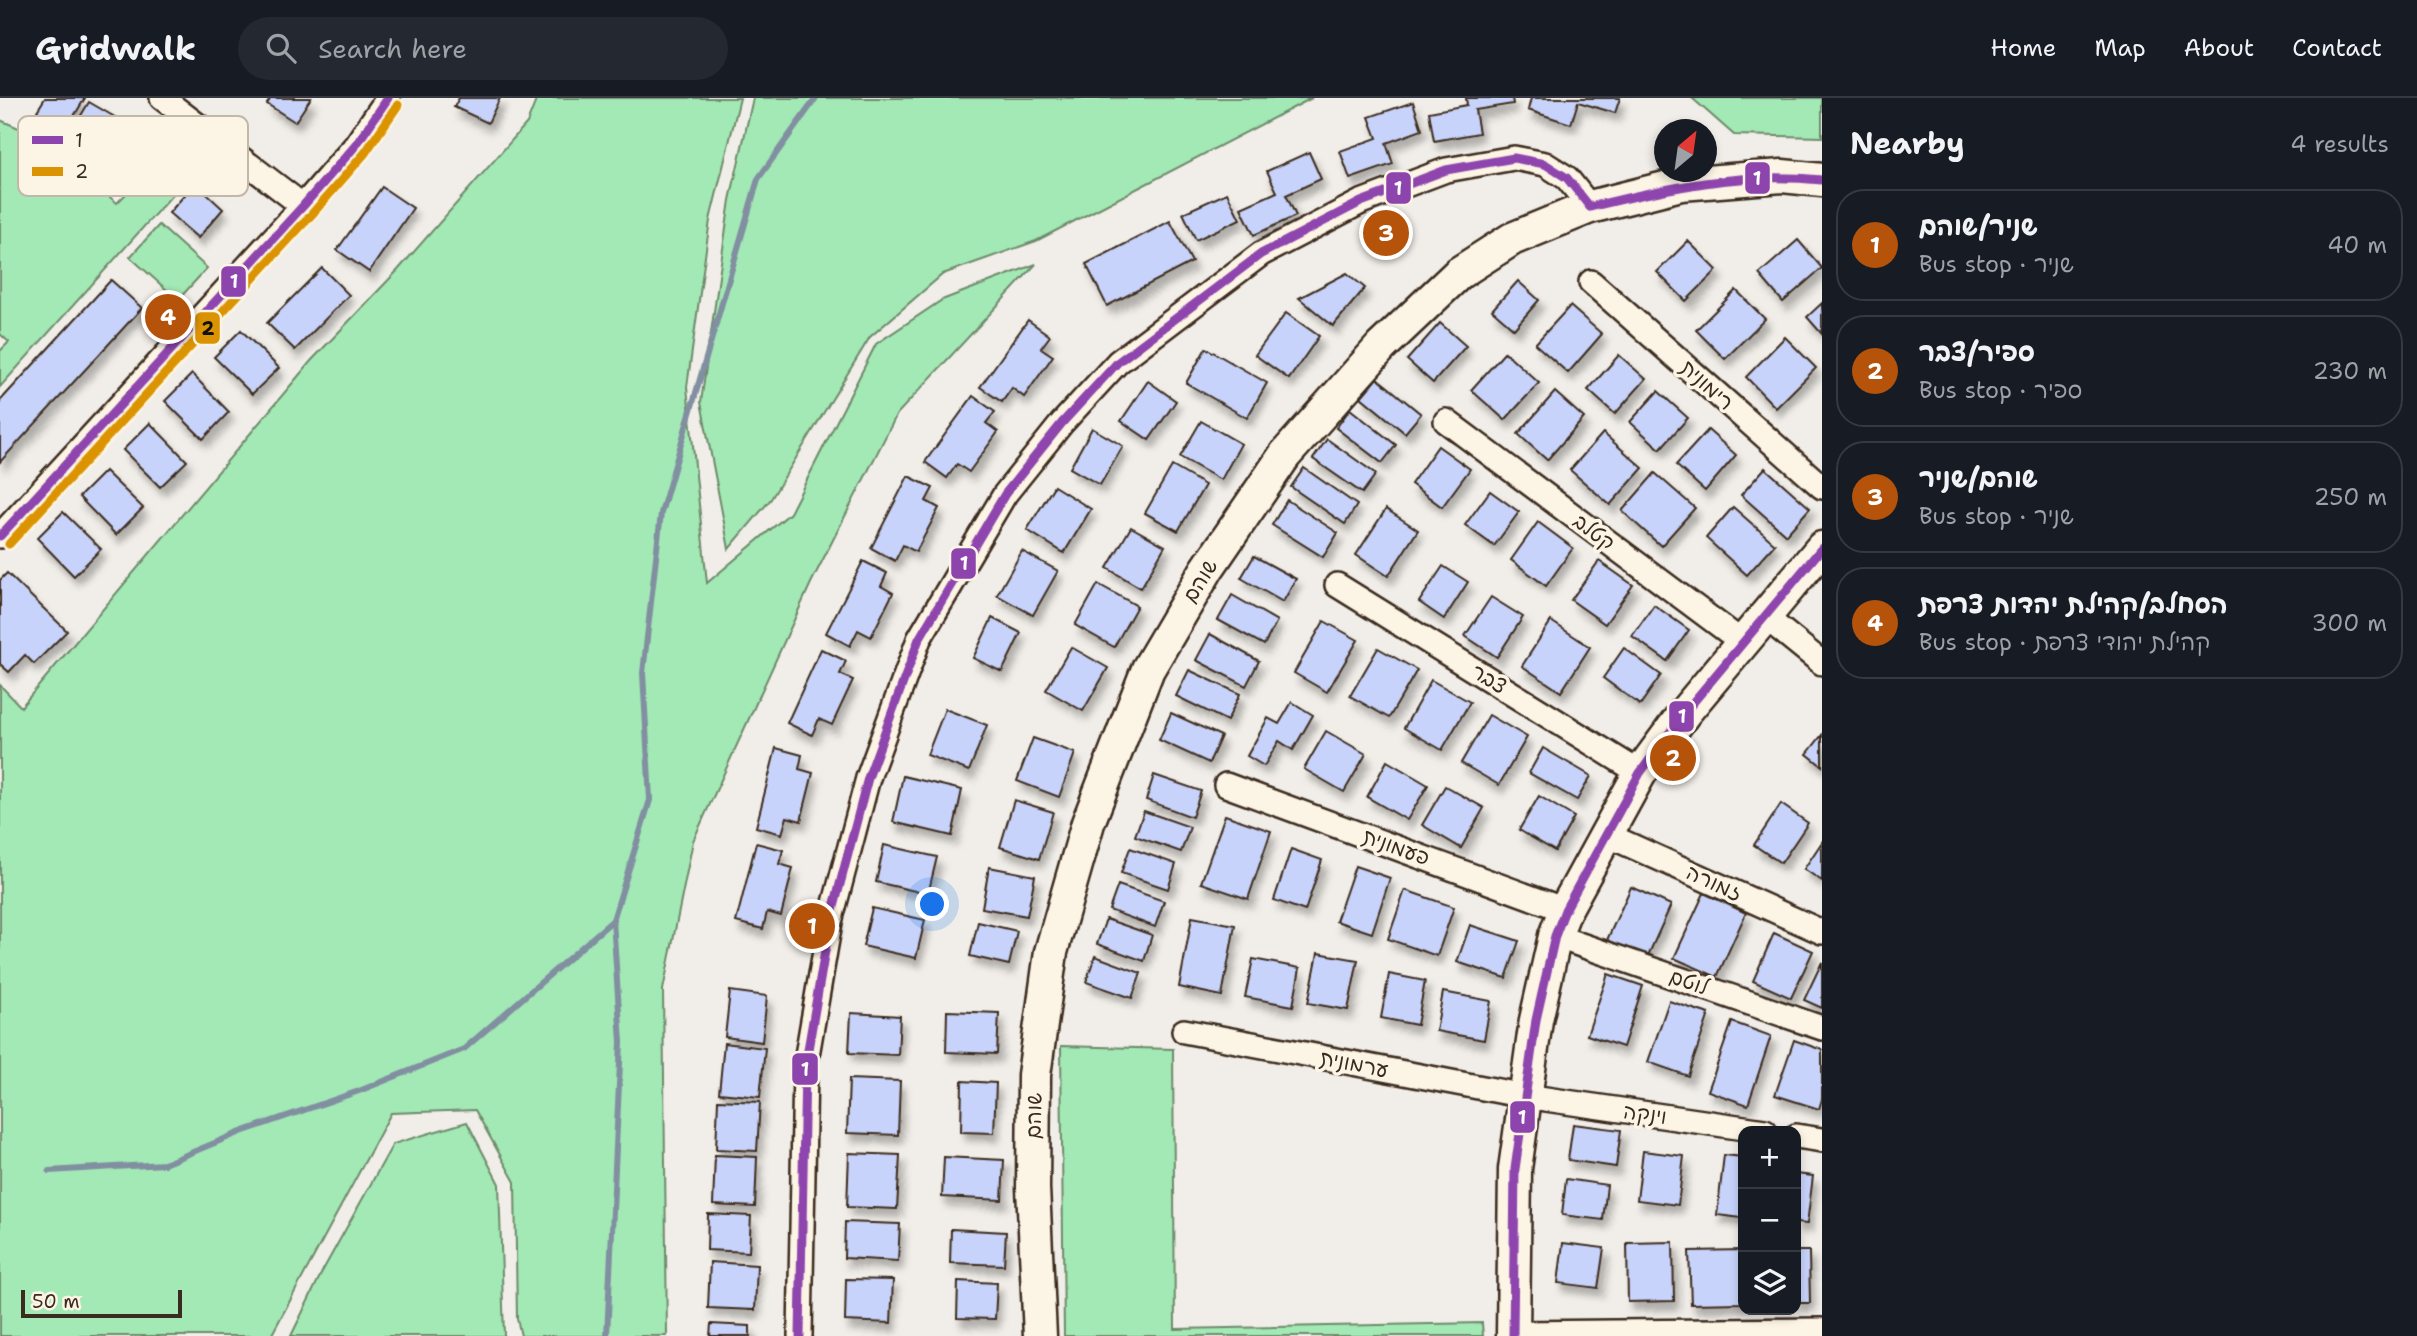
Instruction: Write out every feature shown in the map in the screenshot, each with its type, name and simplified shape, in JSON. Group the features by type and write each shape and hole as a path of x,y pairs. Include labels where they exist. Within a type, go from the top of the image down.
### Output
{"street":[{"path":"162,98 186,116"},
{"path":"0,536 303,206 356,145 388,98"},
{"path":"800,1336 805,1068 830,922 868,778 919,639 1005,494 1062,423 1118,362 1261,254 1361,202 1446,170 1514,158 1545,164 1567,178 1590,207"},
{"path":"248,164 303,206"},
{"name":"שוהם","path":"1040,1336 1033,1188 1034,1074 1051,951 1088,823 1148,669 1207,569 1285,455 1381,347 1459,273 1512,239 1590,207 1681,184 1782,176 1822,180"},
{"name":"רימונית","path":"1591,282 1822,487"},
{"name":"קטלב","path":"1446,421 1742,642"},
{"path":"1822,548 1685,712 1640,773 1605,834 1560,923 1536,1020 1515,1169 1513,1335 1822,1330"},
{"name":"צבר","path":"1337,585 1640,773"},
{"path":"1764,616 1822,663"},
{"name":"פעמונית","path":"1226,785 1560,923"},
{"name":"זמורה","path":"1605,834 1822,932"},
{"name":"לוטם","path":"1560,923 1822,1028"},
{"name":"ערמונית","path":"1184,1031 1525,1096"},
{"name":"וינקה","path":"1525,1096 1738,1127"},
{"path":"1801,1137 1822,1140"}],"green space":[{"path":"537,98 740,98 710,220 687,387 707,583 790,513 876,344 942,300 1036,264 897,414 811,583 693,841 663,990 667,1336 521,1336 517,1319 515,1182 475,1110 391,1113 271,1336 0,1336 0,685 21,707 311,361 398,270 527,123"},
{"path":"753,98 1312,98 1036,241 943,274 870,337 771,499 729,549 701,402 730,200"},
{"path":"1692,98 1822,98 1822,137 1734,135"},
{"path":"0,120 18,128 18,196 108,196 117,203 124,196 171,196 0,387 0,351 9,342 0,334"},
{"path":"159,225 207,268 178,300 130,257"},
{"path":"1061,1046 1173,1049 1175,1329 1482,1323 1483,1336 1064,1336"},
{"path":"467,1122 499,1184 504,1336 291,1336 323,1270 393,1144"}],"building":[{"path":"45,98 85,98 74,116 45,116 37,111"},
{"path":"271,98 311,98 295,122 267,104"},
{"path":"459,98 500,98 488,123 454,107"},
{"path":"1466,98 1512,98 1513,104 1475,110 1479,133 1434,141 1429,112 1467,105"},
{"path":"1531,98 1620,98 1615,113 1578,102 1571,124 1528,110"},
{"path":"89,102 113,116 81,116"},
{"path":"1413,102 1422,130 1386,143 1393,164 1350,179 1340,151 1377,138 1369,117"},
{"path":"1309,152 1321,179 1286,195 1296,216 1254,235 1241,208 1277,192 1267,171"},
{"path":"382,187 413,208 369,272 337,250"},
{"path":"1227,193 1240,219 1196,240 1183,213"},
{"path":"184,196 209,196 223,209 198,238 169,213"},
{"path":"1170,221 1192,262 1107,306 1086,264"},
{"path":"1798,240 1822,268 1783,302 1759,274"},
{"path":"1688,241 1717,270 1686,301 1657,272"},
{"path":"322,268 349,295 295,350 267,323"},
{"path":"1347,273 1365,288 1333,326 1299,298"},
{"path":"111,280 142,308 0,462 0,401"},
{"path":"1518,281 1539,300 1514,329 1492,310"},
{"path":"1736,290 1765,319 1725,359 1696,330"},
{"path":"1822,303 1822,334 1807,317"},
{"path":"1570,306 1602,334 1568,373 1535,344"},
{"path":"1286,313 1319,336 1289,379 1255,355"},
{"path":"1028,320 1050,336 1041,348 1053,356 1024,397 1012,388 1002,402 980,387"},
{"path":"1440,323 1466,346 1433,383 1407,360"},
{"path":"241,330 279,368 252,394 214,357"},
{"path":"1785,337 1816,368 1776,408 1746,377"},
{"path":"1206,348 1267,383 1247,418 1186,383"},
{"path":"1505,352 1539,383 1505,420 1471,390"},
{"path":"1619,355 1646,379 1615,414 1588,390"},
{"path":"192,374 229,412 203,439 165,401"},
{"path":"1377,378 1421,414 1405,433 1361,397"},
{"path":"1148,381 1176,401 1149,440 1121,421"},
{"path":"1658,391 1688,418 1660,449 1630,422"},
{"path":"1555,392 1584,418 1547,460 1518,434"},
{"path":"973,396 995,412 986,423 998,432 969,472 957,464 947,478 925,462"},
{"path":"1350,409 1396,445 1382,463 1336,428"},
{"path":"1201,421 1241,444 1221,480 1180,457"},
{"path":"150,423 187,461 160,487 123,450"},
{"path":"1092,428 1123,446 1100,485 1070,468"},
{"path":"1708,430 1736,455 1705,491 1676,465"},
{"path":"1603,433 1643,468 1610,505 1570,470"},
{"path":"1327,439 1376,474 1362,493 1313,459"},
{"path":"1438,446 1470,469 1442,507 1411,484"},
{"path":"1172,466 1205,485 1178,531 1145,513"},
{"path":"1304,468 1357,505 1345,524 1291,487"},
{"path":"1765,468 1810,508 1786,535 1741,495"},
{"path":"105,471 143,508 116,535 79,497"},
{"path":"1655,473 1695,508 1661,546 1622,511"},
{"path":"908,476 933,488 926,501 939,508 916,552 903,545 895,561 871,548"},
{"path":"1054,486 1091,509 1064,553 1027,530"},
{"path":"1490,491 1519,512 1494,546 1465,525"},
{"path":"1287,500 1338,533 1323,557 1272,525"},
{"path":"1733,507 1775,544 1747,575 1706,538"},
{"path":"1386,509 1418,530 1388,576 1356,555"},
{"path":"63,512 101,549 74,576 37,538"},
{"path":"1538,522 1573,548 1546,586 1511,560"},
{"path":"1131,527 1165,546 1141,588 1107,568"},
{"path":"1022,551 1058,571 1033,615 997,595"},
{"path":"1254,556 1296,579 1283,602 1241,578"},
{"path":"863,561 887,573 881,586 893,593 871,637 858,630 850,646 826,633"},
{"path":"1599,561 1633,585 1605,624 1571,600"},
{"path":"1443,566 1468,582 1444,619 1419,602"},
{"path":"7,573 67,631 34,664 25,655 9,672 0,664 0,580"},
{"path":"1098,584 1137,606 1114,647 1075,625"},
{"path":"1232,595 1277,621 1264,645 1218,620"},
{"path":"1491,597 1523,617 1497,657 1465,636"},
{"path":"1654,605 1689,630 1667,661 1632,636"},
{"path":"992,618 1021,633 1002,672 973,658"},
{"path":"1324,621 1358,640 1327,692 1294,673"},
{"path":"1551,621 1590,647 1561,692 1522,666"},
{"path":"1210,634 1259,661 1246,686 1196,660"},
{"path":"1071,647 1108,668 1083,711 1046,690"},
{"path":"1378,648 1417,670 1389,718 1350,696"},
{"path":"1624,648 1661,675 1640,705 1603,678"},
{"path":"821,649 846,661 840,674 853,680 832,725 819,719 812,735 787,723"},
{"path":"1189,670 1240,694 1227,721 1176,696"},
{"path":"1431,680 1470,702 1442,750 1404,728"},
{"path":"1292,702 1313,715 1293,750 1279,741 1264,766 1247,756 1268,718 1279,724"},
{"path":"945,709 987,725 969,771 927,755"},
{"path":"1171,713 1221,736 1209,763 1159,740"},
{"path":"1489,715 1527,737 1499,785 1461,763"},
{"path":"1326,731 1366,754 1344,792 1304,769"},
{"path":"1822,735 1822,766 1807,754"},
{"path":"1033,738 1075,753 1059,797 1017,781"},
{"path":"776,748 802,755 799,769 813,773 801,821 787,817 782,834 756,827"},
{"path":"1543,748 1591,776 1577,800 1529,773"},
{"path":"1387,761 1428,785 1407,820 1367,797"},
{"path":"1154,775 1201,791 1192,817 1146,800"},
{"path":"903,776 962,790 952,836 893,822"},
{"path":"1445,786 1484,808 1461,848 1422,825"},
{"path":"1539,796 1574,817 1555,851 1519,830"},
{"path":"1014,800 1053,812 1039,859 1000,847"},
{"path":"1781,804 1808,823 1781,863 1754,845"},
{"path":"1144,811 1190,827 1181,852 1135,836"},
{"path":"1225,815 1271,831 1248,899 1201,883"},
{"path":"1822,842 1822,881 1804,869"},
{"path":"756,843 783,850 779,864 793,868 781,916 767,912 763,929 736,922"},
{"path":"884,845 937,857 928,894 876,882"},
{"path":"1130,848 1176,864 1168,889 1121,873"},
{"path":"1291,849 1322,860 1305,911 1274,900"},
{"path":"1355,866 1390,878 1372,933 1336,921"},
{"path":"989,867 1035,876 1027,916 982,908"},
{"path":"1118,885 1164,901 1155,927 1109,910"},
{"path":"1631,887 1671,905 1647,958 1607,940"},
{"path":"1405,890 1454,907 1437,956 1388,939"},
{"path":"1704,893 1746,913 1717,977 1674,958"},
{"path":"872,908 925,920 916,958 863,946"},
{"path":"1192,917 1235,925 1222,996 1179,987"},
{"path":"1106,919 1152,935 1144,961 1097,944"},
{"path":"978,922 1017,931 1009,965 970,956"},
{"path":"1470,925 1519,941 1506,978 1457,962"},
{"path":"1774,933 1813,951 1791,998 1753,981"},
{"path":"1318,953 1358,960 1348,1010 1308,1003"},
{"path":"1095,956 1141,973 1132,998 1086,982"},
{"path":"1253,959 1300,968 1293,1006 1245,997"},
{"path":"1822,962 1822,1008 1804,1000"},
{"path":"1389,974 1425,981 1417,1025 1381,1018"},
{"path":"1608,974 1643,986 1623,1047 1587,1035"},
{"path":"730,991 767,996 762,1042 725,1037"},
{"path":"1443,992 1491,1001 1484,1040 1436,1031"},
{"path":"1669,1001 1709,1014 1688,1076 1648,1062"},
{"path":"947,1011 999,1013 997,1054 946,1052"},
{"path":"851,1013 900,1016 898,1055 849,1053"},
{"path":"1732,1022 1771,1036 1748,1105 1708,1091"},
{"path":"1794,1040 1822,1050 1822,1099 1819,1109 1775,1095"},
{"path":"724,1043 765,1048 760,1097 719,1093"},
{"path":"849,1079 900,1081 898,1135 847,1133"},
{"path":"962,1081 996,1083 994,1133 961,1132"},
{"path":"718,1100 760,1102 757,1151 716,1149"},
{"path":"1573,1124 1621,1130 1616,1167 1568,1160"},
{"path":"1643,1151 1684,1156 1678,1205 1637,1200"},
{"path":"849,1153 900,1155 897,1209 847,1207"},
{"path":"715,1155 757,1157 755,1207 713,1205"},
{"path":"1724,1155 1738,1156 1738,1218 1717,1215"},
{"path":"944,1157 1004,1160 1002,1200 942,1197"},
{"path":"1801,1175 1813,1176 1807,1224 1801,1223"},
{"path":"1566,1179 1607,1185 1603,1220 1562,1215"},
{"path":"708,1214 751,1216 749,1252 707,1250"},
{"path":"845,1222 900,1224 898,1261 844,1258"},
{"path":"951,1229 1006,1232 1004,1265 950,1263"},
{"path":"1673,1242 1674,1301 1628,1302 1627,1243"},
{"path":"1563,1243 1604,1248 1598,1288 1558,1283"},
{"path":"1738,1250 1738,1303 1691,1304 1689,1251"},
{"path":"1801,1251 1809,1251 1810,1303 1801,1303"},
{"path":"710,1262 757,1265 755,1310 708,1308"},
{"path":"846,1279 893,1280 891,1323 845,1321"},
{"path":"958,1281 997,1283 995,1319 957,1318"},
{"path":"711,1324 750,1326 750,1336 710,1336"}],"waterway":[{"path":"607,1336 621,1042 613,920 650,800 643,673 661,513 758,179 816,98"},
{"path":"49,1171 164,1164 241,1132 359,1091 464,1049 613,920"}],"transit line":[{"name":"1","path":"0,536 303,206 356,145 388,98"},
{"name":"2","path":"9,544 312,214 365,153 398,105"},
{"name":"1","path":"800,1336 805,1067 830,922 868,778 919,639 1005,494 1062,423 1118,362 1261,254 1361,202 1446,170 1514,158 1545,164 1567,178 1590,207"},
{"name":"1","path":"1590,207 1704,183 1762,178 1822,180"},
{"name":"1","path":"1513,1336 1515,1169 1536,1020 1555,936 1565,910 1640,773 1685,712 1822,548"}],"place":[{"name":"שוהם/שניר","path":"1386,233"},
{"name":"הסחלב/קהילת יהדות צרפת","path":"168,317"},
{"name":"ספיר/צבר","path":"1673,758"},
{"name":"שניר/שוהם","path":"812,926"}]}
